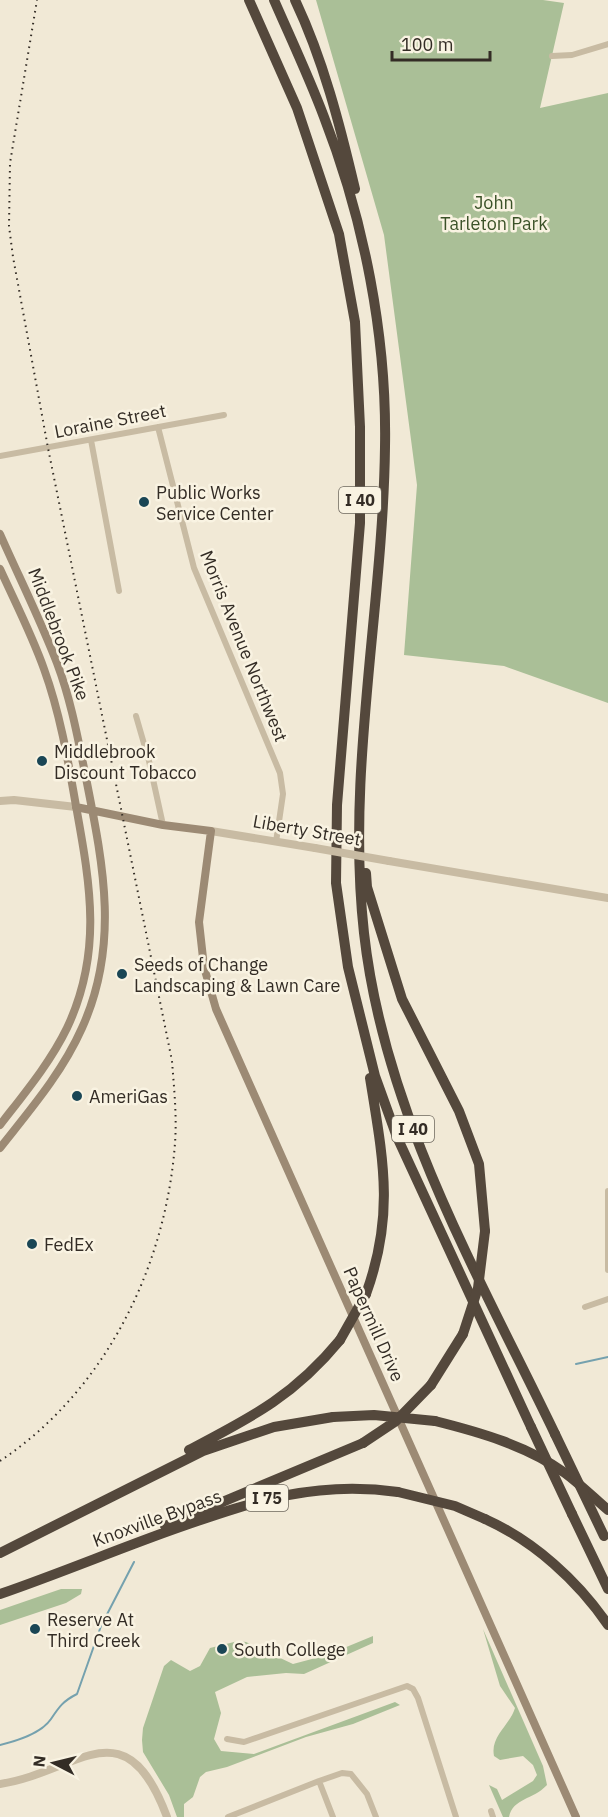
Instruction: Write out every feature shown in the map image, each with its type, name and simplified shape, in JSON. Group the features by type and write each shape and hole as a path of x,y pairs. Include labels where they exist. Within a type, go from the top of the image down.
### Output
{"highway":[{"name":"I 40","path":"249,0 297,108 339,234 355,322 360,427 360,524 337,805 336,883 348,968 375,1076 397,1137 608,1589"},
{"name":"I 40","path":"274,0 325,118 351,197 370,284 383,373 385,447 360,799 359,871 364,935 376,1005 394,1075 416,1137 460,1238 606,1541"},
{"path":"295,0 318,57 342,135 359,206 370,284"},
{"path":"142,1539 168,1524 363,1443 396,1421 431,1385 463,1334 478,1288 485,1231 479,1164 459,1111 402,999 367,887 360,799"},
{"path":"140,1480 254,1415 292,1390 320,1364 340,1340 366,1294 382,1239 386,1202 384,1160 359,1015"},
{"name":"Knoxville Bypass","path":"0,1553 140,1480 234,1439 274,1427 333,1417 374,1415 435,1421 471,1430 514,1446 564,1472 608,1510"},
{"name":"Knoxville Bypass","path":"0,1594 142,1539 254,1501 296,1492 357,1488 398,1492 455,1506 485,1519 546,1558 590,1601 608,1626"}],"main road":[{"name":"Middlebrook Pike","path":"0,534 58,665 71,706 104,874 106,906 103,955 94,996 82,1027 64,1064 0,1148"},
{"name":"Middlebrook Pike","path":"0,569 44,670 57,710 91,886 89,950 79,997 68,1027 52,1056 0,1125"},
{"name":"Liberty Street","path":"76,807 162,825 211,831"},
{"name":"Papermill Drive","path":"211,831 199,922 204,968 216,1009 576,1817"}],"street":[{"path":"552,56 572,55 608,44"},
{"name":"Loraine Street","path":"0,456 224,415"},
{"name":"Morris Avenue Northwest","path":"158,427 194,568 280,773 283,794 276,842"},
{"path":"91,440 119,591"},
{"path":"136,716 150,761 162,825"},
{"name":"Liberty Street","path":"0,801 14,800 76,807"},
{"name":"Liberty Street","path":"211,831 608,898"},
{"path":"608,1191 608,1270"},
{"path":"585,1306 608,1299"},
{"path":"227,1739 244,1742 406,1686 413,1689 418,1698 456,1817"},
{"path":"0,1784 24,1780 89,1754 109,1753 129,1759 143,1769 156,1787 167,1817"},
{"path":"228,1817 342,1773 351,1774 367,1794 376,1817"},
{"path":"319,1781 333,1817"}],"green space":[{"name":"John Tarleton Park","path":"316,0 543,0 564,3 540,108 608,93 608,703 504,666 404,655 417,485 384,235"},
{"path":"61,1589 82,1589 81,1594 66,1603 0,1625 0,1610"},
{"path":"483,1629 543,1766 547,1785 519,1802 509,1817 503,1817 489,1785 497,1789 502,1800 533,1781 537,1775 533,1765 523,1756 500,1760 494,1756 495,1742 515,1708 500,1686"},
{"path":"373,1636 373,1643 304,1674 286,1673 247,1677 215,1692 221,1713 214,1739 221,1751 254,1754 395,1702 400,1705 353,1724 306,1737 227,1767 206,1772 200,1777 193,1797 184,1804 184,1817 177,1817 169,1795 143,1752 143,1728 164,1666 171,1660 190,1671 200,1666 210,1648 238,1641 246,1642 293,1664 327,1655"}],"waterway":[{"path":"576,1364 608,1357"},
{"path":"0,1745 35,1733 47,1724 68,1699 77,1694 101,1626 134,1562"}],"railway":[{"path":"0,1461 37,1432 70,1399 99,1362 124,1322 143,1280 159,1235 169,1189 176,1133 172,1061 48,448 9,226 10,163 37,0"}],"place":[{"name":"Public Works Service Center","path":"144,502"},
{"name":"Middlebrook Discount Tobacco","path":"42,761"},
{"name":"Seeds of Change Landscaping & Lawn Care","path":"122,974"},
{"name":"AmeriGas","path":"77,1096"},
{"name":"FedEx","path":"32,1244"},
{"name":"Reserve At Third Creek","path":"35,1629"},
{"name":"South College","path":"222,1649"}]}
